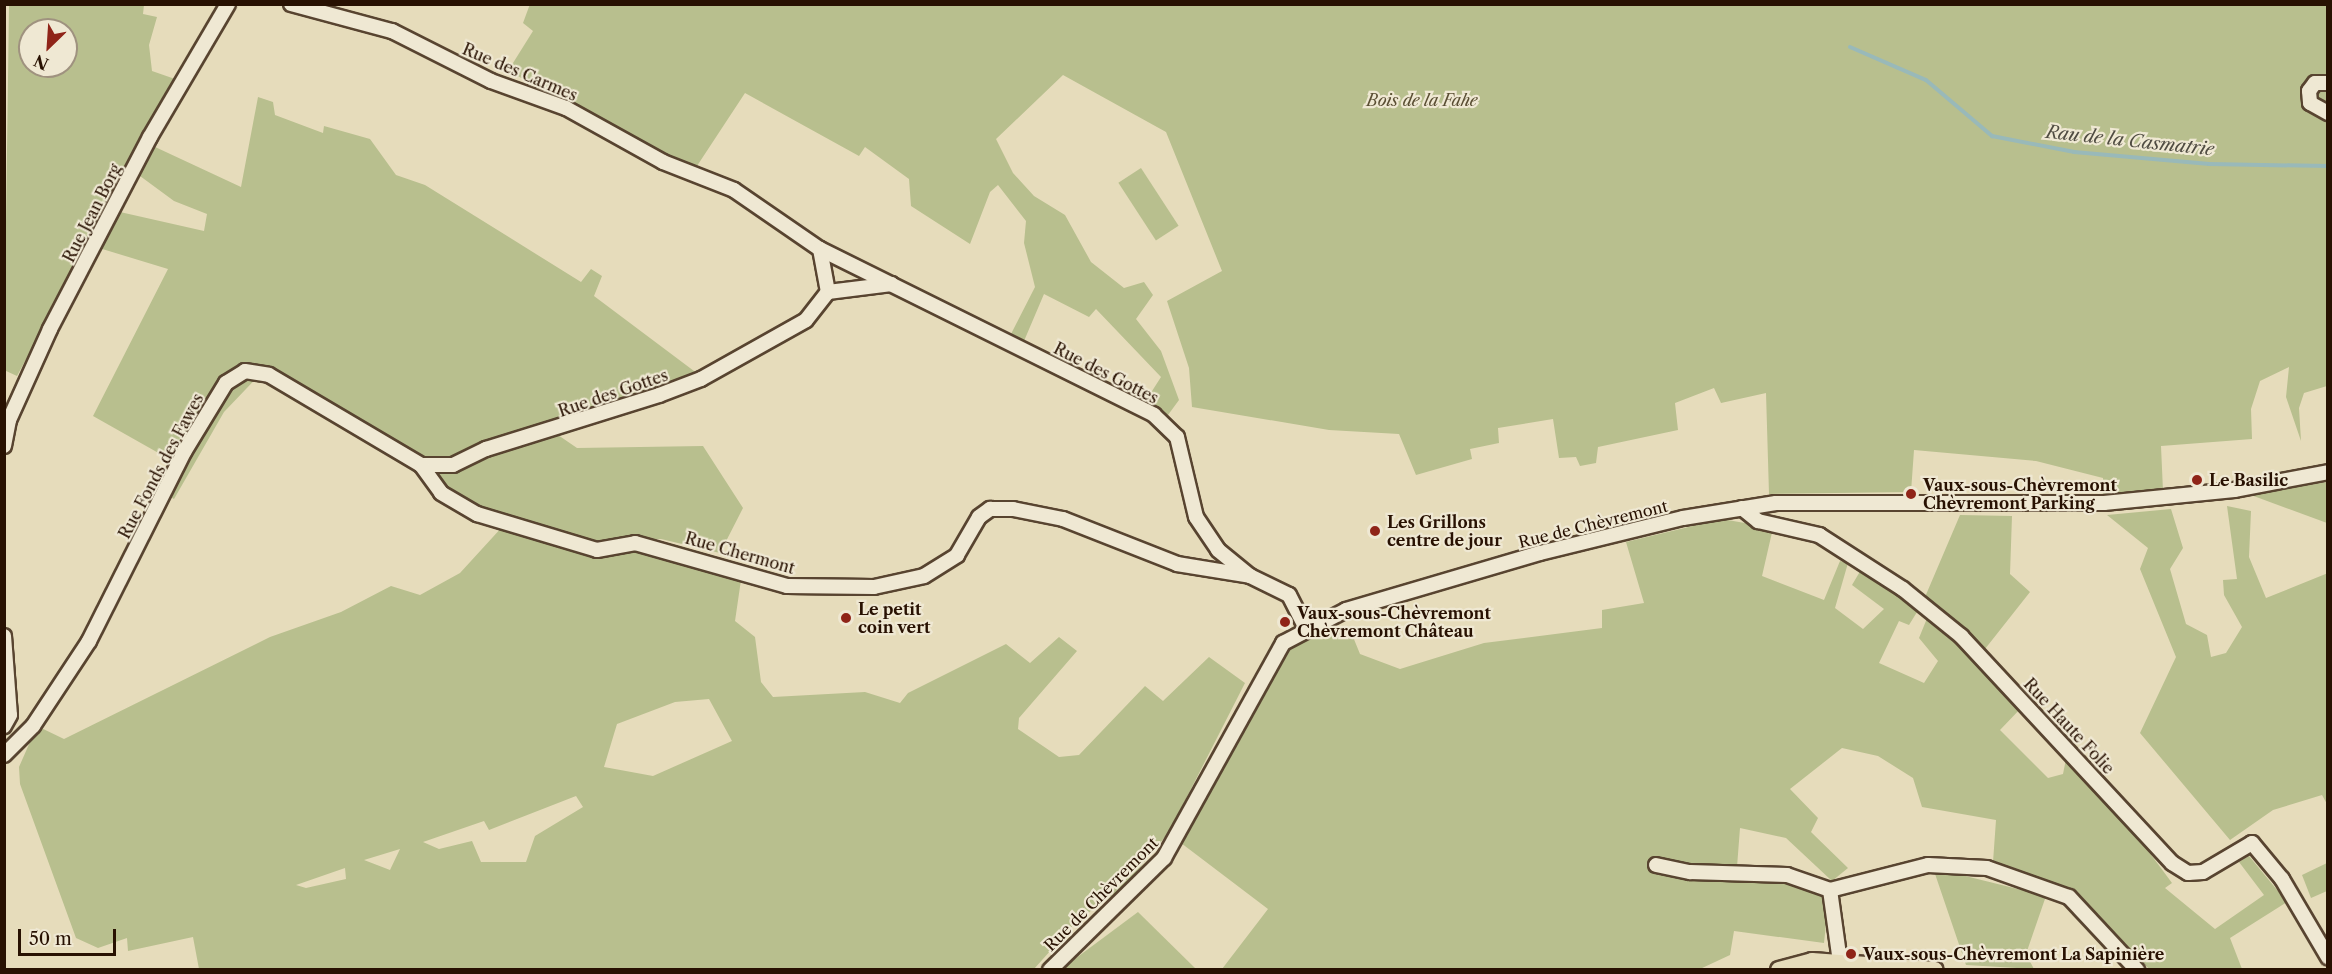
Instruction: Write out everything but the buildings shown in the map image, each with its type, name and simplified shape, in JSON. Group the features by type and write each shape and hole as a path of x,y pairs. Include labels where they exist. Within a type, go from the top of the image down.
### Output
{"main road":[{"path":"1779,969 1812,961 1935,969"}],"street":[{"name":"Rue Jean Borg","path":"4,446 9,420 50,330 150,137 228,4"},
{"name":"Rue des Carmes","path":"291,4 392,30 491,81 566,108 663,162"},
{"path":"2328,83 2315,83 2309,92 2310,103 2328,113"},
{"name":"Rue des Gottes","path":"663,162 734,190 820,249 896,284 1154,415 1177,437 1196,517 1218,550 1250,576 1289,595 1305,627"},
{"path":"820,249 828,292 896,284"},
{"name":"Rue des Gottes","path":"421,465 453,465 701,379 806,320 828,292"},
{"name":"Rue Fonds des Fawes","path":"4,755 33,726 89,642 184,452 226,383 245,371 268,375 421,465"},
{"name":"Rue Chermont","path":"421,465 441,493 477,514 597,550 635,543 788,586 874,587 924,576 957,555 979,517 990,509 1063,519 1178,564 1250,576"},
{"name":"Rue de Chèvremont","path":"1050,969 1164,858 1270,661 1305,627 1346,610 1540,553 1742,508 1864,500 2114,502 2234,490 2328,472"},
{"name":"Rue Haute Folie","path":"1742,508 1758,521 1819,535 1903,589 1961,636 2172,863 2188,873 2202,872 2252,843 2282,879 2328,957"},
{"path":"4,636 7,720 33,726"},
{"path":"1656,865 1690,872 1787,875 1830,890 1928,865 1998,871 2069,897 2137,969"},
{"path":"1830,890 1852,965"}],"green space":[{"name":"Bois de la Fahe","path":"530,4 2327,5 2327,386 2304,393 2299,408 2301,441 2286,397 2289,367 2260,381 2251,409 2252,439 2161,446 2163,491 2103,497 2103,478 2036,461 1914,450 1911,492 1769,494 1766,393 1721,403 1714,388 1675,403 1678,430 1598,447 1596,463 1580,466 1576,457 1559,458 1553,419 1498,428 1499,443 1470,449 1472,459 1416,475 1399,434 1329,430 1192,407 1189,368 1167,301 1222,271 1166,132 1063,75 996,139 1013,173 1034,196 1065,215 1091,262 1124,288 1144,282 1153,295 1136,319 1161,351 1179,400 1168,415 1145,402 1161,377 1096,309 1089,317 1044,294 1024,341 1011,334 1035,287 1024,243 1026,221 998,185 990,192 970,244 911,206 909,179 865,147 859,156 745,93 695,169 508,71 533,31 523,23"},
{"path":"9,5 144,5 143,14 157,17 149,45 152,71 175,79 17,376 4,370"},
{"path":"258,97 273,102 275,115 323,133 324,126 370,139 396,175 425,185 581,282 591,269 602,276 594,296 698,374 464,459 431,461 265,369 224,412 174,499 164,493 178,464 93,416 168,269 99,248 120,212 204,231 207,214 174,201 140,176 153,146 241,187"},
{"path":"1141,168 1179,226 1156,241 1118,183"},
{"path":"558,435 577,448 703,446 743,508 720,553 661,539 616,540 617,552 663,552 741,580 735,621 755,637 761,682 773,697 865,692 900,703 908,693 1006,644 1030,663 1059,637 1077,651 1019,718 1018,729 1059,757 1079,755 1145,686 1163,701 1209,657 1245,683 1169,832 1124,887 1077,921 1034,969 199,969 193,937 128,951 127,938 98,948 76,938 20,784 19,767 37,726 64,739 270,637 341,612 391,586 420,595 460,573 503,526 441,488 434,473","holes":["709,699 732,741 653,776 604,767 617,724 675,702","576,796 583,807 535,836 526,862 481,862 472,841 439,849 423,842 484,821 489,830","400,849 390,870 364,860","345,868 346,879 306,888 296,885"]},
{"path":"2327,482 2327,523 2251,495"},
{"path":"2227,506 2251,511 2249,557 2266,598 2328,573 2327,804 2322,795 2273,810 2230,840 2140,733 2176,657 2140,569 2148,548 2107,515 2171,509 2183,548 2170,569 2186,624 2207,635 2211,657 2226,653 2242,627 2224,595 2223,580 2237,579"},
{"path":"1960,515 2012,516 2010,574 2030,592 1985,649 1925,597"},
{"path":"1722,519 1773,528 1762,576 1824,600 1840,561 1848,563 1835,608 1863,629 1884,609 1852,585 1865,563 1922,604 1909,625 1899,621 1879,663 1924,683 1938,661 1919,638 1930,611 2023,706 2000,730 2048,778 2063,774 2066,759 2120,813 2172,883 2165,888 2215,929 2264,895 2239,862 2249,856 2287,902 2230,938 2242,969 2149,969 2075,893 1993,862 1996,820 1922,807 1913,778 1878,756 1842,748 1790,789 1818,818 1811,832 1848,868 1832,881 1786,838 1740,828 1737,867 1791,875 1829,896 1824,943 1734,931 1730,955 1700,969 1222,969 1268,909 1181,843 1278,661 1306,634 1349,627 1360,654 1400,669 1484,643 1602,628 1602,610 1644,603 1626,542"},
{"path":"2327,863 2327,891 2311,898 2302,875"},
{"path":"1933,868 2046,896 2026,954 2034,969 1966,965"},
{"path":"1138,912 1196,969 1060,970"}],"waterway":[{"name":"Rau de la Casmatrie","path":"1850,47 1926,80 1992,136 2074,152 2209,164 2328,166"}],"place":[{"name":"Le Basilic","path":"2197,480"},
{"name":"Vaux-sous-Chèvremont Chèvremont Parking","path":"1911,494"},
{"name":"Les Grillons centre de jour","path":"1375,531"},
{"name":"Le petit coin vert","path":"846,618"},
{"name":"Vaux-sous-Chèvremont Chèvremont Château","path":"1285,622"},
{"name":"Vaux-sous-Chèvremont La Sapinière","path":"1851,954"}]}
